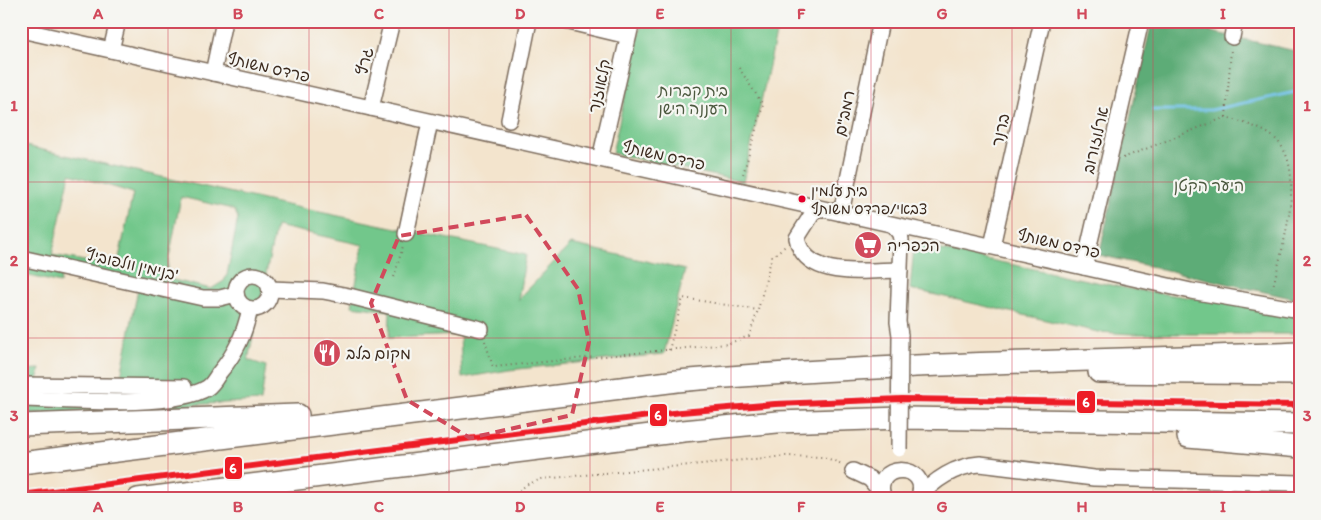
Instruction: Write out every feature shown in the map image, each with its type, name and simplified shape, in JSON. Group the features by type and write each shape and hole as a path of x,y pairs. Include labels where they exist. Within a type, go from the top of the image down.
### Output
{"highway":[{"path":"21,463 678,380 871,367 1300,353"},
{"path":"871,367 1300,374"},
{"path":"21,425 432,411"},
{"path":"846,419 1194,437 1300,447"},
{"path":"138,499 683,430 846,419 1300,424"},
{"path":"214,499 515,451"}],"street":[{"path":"111,50 118,21"},
{"path":"213,73 224,21"},
{"name":"גרץ","path":"371,108 392,21"},
{"path":"509,120 529,21"},
{"path":"565,21 630,29"},
{"name":"רמב\"ם","path":"841,213 881,21"},
{"name":"ברנר","path":"992,246 1042,21"},
{"name":"ארלוזורוב","path":"1084,267 1141,21"},
{"path":"1232,36 1235,21"},
{"name":"קלאוזנר","path":"600,159 630,29"},
{"name":"פרדס משותף","path":"21,30 1191,291 1300,310"},
{"path":"406,234 430,122"},
{"path":"816,208 797,238 798,248 804,255 817,264 833,269 900,270"},
{"path":"893,225 900,234 901,240 898,322 900,335"},
{"path":"883,497 882,486 891,473 899,450 900,335 909,247 912,242 927,232"},
{"name":"בנימין וולפוביץ'","path":"21,258 203,298 220,298 236,294"},
{"path":"252,275 263,278 270,289 269,300 260,308 250,309 239,302 236,294 239,283 247,276 252,275"},
{"path":"270,289 323,291 482,329"},
{"path":"21,399 103,401 176,399 208,387 235,354 244,336 250,309"},
{"path":"21,385 176,388 211,379 222,371"},
{"path":"899,450 905,467 919,483 918,499"},
{"path":"918,499 926,489 945,475 965,466 980,464 1094,478 1300,482"},
{"path":"853,471 891,473 901,470 925,476 945,475"},
{"path":"853,471 870,480 883,497"}],"path":[{"path":"1226,117 1226,96 1232,36"},
{"path":"739,68 763,105 739,190"},
{"path":"1108,164 1226,117 1271,135 1285,149 1292,175 1290,210 1269,304"},
{"path":"394,277 406,234"},
{"path":"482,329 494,367 728,344 749,336 772,256 797,238"},
{"path":"669,350 683,298 758,310"},
{"path":"508,499 528,484 542,479 786,456 824,457 836,461 853,471"}],"highlighted area":[{"path":"526,215 578,289 589,342 572,415 470,438 407,400 371,303 399,236"}],"green space":[{"name":"בית קברות רעננה הישן","path":"642,21 779,21 743,182 612,153"},
{"name":"היער הקטן","path":"1152,21 1164,21 1300,52 1300,300 1099,255"},
{"path":"21,145 281,204 526,255 518,300 571,244 685,270 664,354 509,370 462,378 460,335 389,338 390,311 352,306 363,245 276,226 248,360 266,366 261,401 21,414 21,370 40,369 35,388 118,391 138,289 62,273 60,283 21,274","holes":["70,174 133,193 117,267 52,255","181,197 229,208 235,211 238,218 227,275 224,281 211,289 165,278"]},
{"path":"918,245 1130,289 1300,313 1300,334 1133,334 1098,332 910,289 914,247"}],"waterway":[{"path":"1153,110 1211,110 1300,91"}],"transit line":[{"name":"6","path":"21,495 681,412 775,404 902,399 1300,405"}],"place":[{"name":"בית עלמין צבאי/פרדס משותף","path":"802,199"},
{"name":"הכפריה","path":"868,245"},
{"name":"מקום בלב","path":"327,353"}]}
